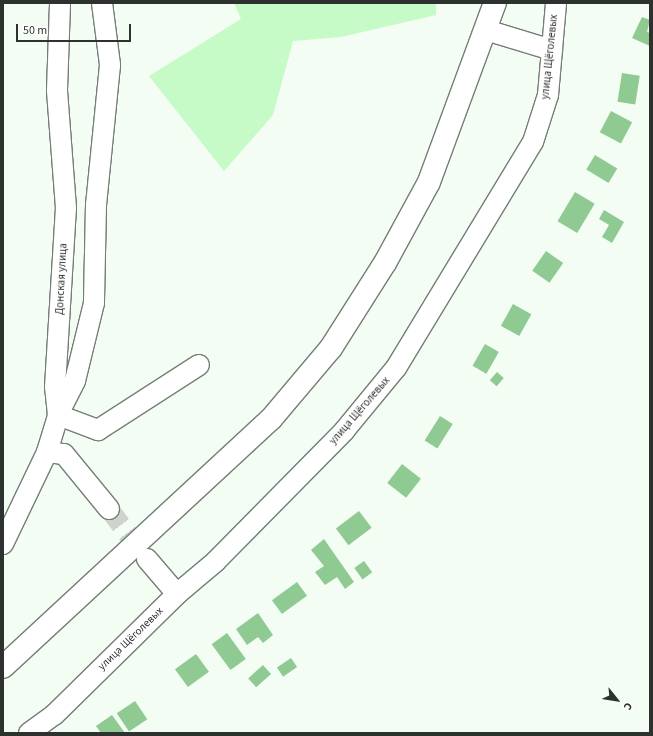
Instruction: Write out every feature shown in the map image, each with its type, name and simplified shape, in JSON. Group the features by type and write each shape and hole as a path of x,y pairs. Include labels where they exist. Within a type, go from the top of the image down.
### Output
{"main road":[{"path":"3,667 271,418 331,348 385,263 429,182 495,3"}],"street":[{"name":"Донская улица","path":"3,544 48,452 58,415 55,387 66,208 57,90 60,3"},
{"path":"102,3 110,65 96,205 94,303 75,381 58,415 98,430 199,365"},
{"name":"улица Щёголевых","path":"29,733 54,715 177,594 215,562 344,431 396,368 533,142 548,94 556,3"},
{"path":"486,30 552,50"},
{"path":"48,452 64,454 109,509"},
{"path":"147,559 177,594"}],"green space":[{"path":"234,3 436,3 436,15 341,37 293,41 273,115 224,171 149,76 241,19"}],"building":[{"path":"642,17 650,20 647,32 650,33 650,46 632,38"},
{"path":"622,73 640,76 635,104 617,102"},
{"path":"611,111 632,122 621,143 600,132"},
{"path":"595,155 617,168 609,183 586,170"},
{"path":"575,192 595,204 577,233 557,221"},
{"path":"604,210 624,222 612,243 602,237 609,225 599,219"},
{"path":"546,251 563,263 549,283 532,271"},
{"path":"513,304 531,314 519,336 501,326"},
{"path":"485,344 499,352 486,374 472,366"},
{"path":"497,372 504,378 497,386 490,380"},
{"path":"440,416 453,424 437,449 425,441"},
{"path":"402,464 421,479 406,498 387,483"},
{"path":"359,511 372,528 348,545 336,528"},
{"path":"324,539 354,582 345,589 337,577 325,585 315,572 324,566 311,550"},
{"path":"364,561 372,572 363,579 354,568"},
{"path":"297,582 307,596 282,614 272,600"},
{"path":"258,613 273,635 263,643 258,637 247,645 236,629"},
{"path":"227,633 246,659 230,670 212,644"},
{"path":"196,654 209,672 188,687 175,669"},
{"path":"291,658 297,667 283,677 277,668"},
{"path":"263,665 271,674 256,687 248,678"},
{"path":"135,701 147,719 129,732 117,713"},
{"path":"112,715 125,733 101,733 96,726"}],"tunnel":[{"path":"109,509 145,557"}]}
